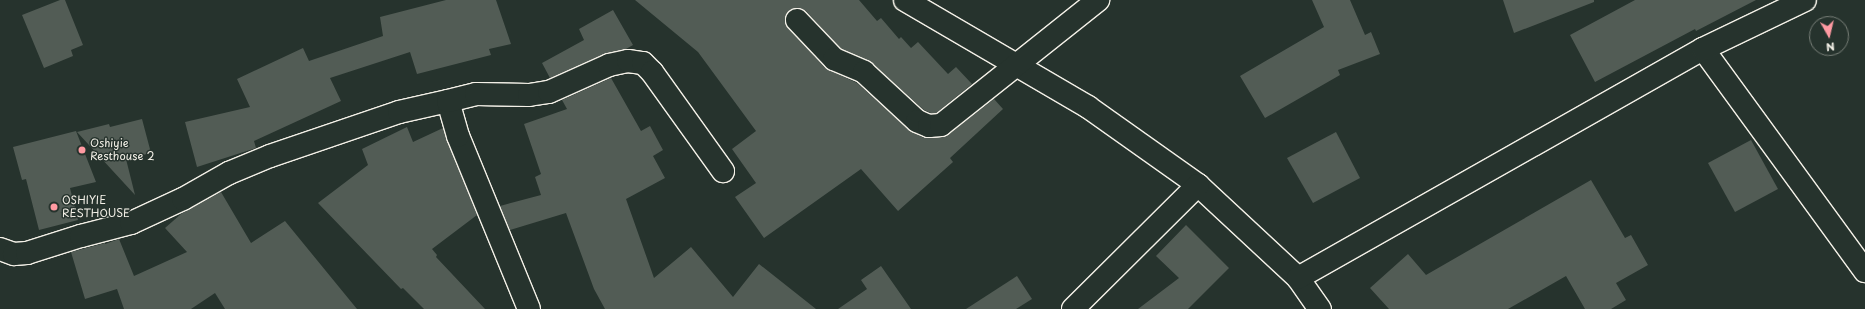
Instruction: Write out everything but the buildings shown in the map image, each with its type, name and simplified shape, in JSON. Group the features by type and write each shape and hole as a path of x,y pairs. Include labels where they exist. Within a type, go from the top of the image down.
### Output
{"street":[{"path":"905,0 1088,107 1198,185 1298,278 1320,309"},
{"path":"797,20 834,59 864,72 917,121 929,126 941,125 1098,0"},
{"path":"1298,278 1703,48 1805,0"},
{"path":"1703,48 1865,271"},
{"path":"0,249 14,254 27,253 81,236 131,223 183,199 229,173 270,156 399,112 476,94 529,95 542,93 567,84 609,65 628,61 643,63 652,72 723,171"},
{"path":"448,101 458,136 529,309"},
{"path":"1073,309 1198,185"}],"place":[{"name":"Oshiyie Resthouse 2","path":"82,150"},
{"name":"OSHIYIE RESTHOUSE","path":"54,207"}]}
